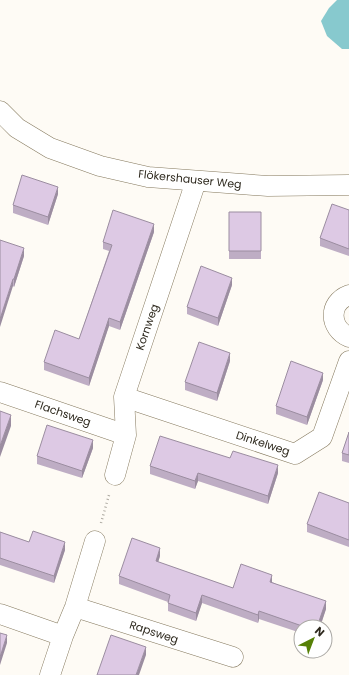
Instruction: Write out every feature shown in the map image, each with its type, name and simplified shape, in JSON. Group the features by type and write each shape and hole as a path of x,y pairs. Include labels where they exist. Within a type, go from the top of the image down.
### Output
{"street":[{"name":"Flökershauser Weg","path":"0,111 17,128 50,148 100,166 148,177 268,186 349,186"},
{"name":"Kornweg","path":"115,475 126,435 124,397 196,181"},
{"path":"349,295 344,296 339,301 335,308 334,315 334,322 338,329 349,337"},
{"name":"Dinkelweg","path":"124,397 295,454 322,437 349,361"},
{"name":"Flachsweg","path":"0,392 126,435"},
{"path":"50,675 63,636 75,607 95,541"},
{"name":"Rapsweg","path":"75,607 233,657"},
{"path":"0,614 63,636"}],"path":[{"path":"95,541 115,475"}],"water":[{"path":"337,0 349,0 349,49 342,49 327,36 321,21 329,8"}],"building":[{"path":"22,175 58,187 48,217 13,205"},
{"path":"332,204 349,210 349,249 320,238"},
{"path":"113,210 154,224 120,322 109,318 89,378 44,362 55,330 79,339 112,245 103,242"},
{"path":"229,212 261,212 261,251 229,251"},
{"path":"0,240 24,248 0,319"},
{"path":"201,266 232,278 218,318 187,307"},
{"path":"199,342 230,353 217,393 185,382"},
{"path":"291,361 323,373 307,417 276,406"},
{"path":"0,411 11,415 0,446"},
{"path":"47,425 93,440 82,471 37,456"},
{"path":"349,432 349,455 342,453"},
{"path":"160,436 230,458 233,451 278,465 268,496 198,473 195,481 150,466"},
{"path":"319,492 349,503 349,540 307,524"},
{"path":"33,531 65,542 54,576 0,558 0,532 29,542"},
{"path":"132,538 160,548 156,561 233,588 241,564 272,575 270,582 326,601 320,619 293,619 293,623 259,611 258,615 202,595 196,613 168,603 170,595 119,576"},
{"path":"0,633 7,635 0,657"},
{"path":"111,635 146,647 136,675 97,675"}]}
